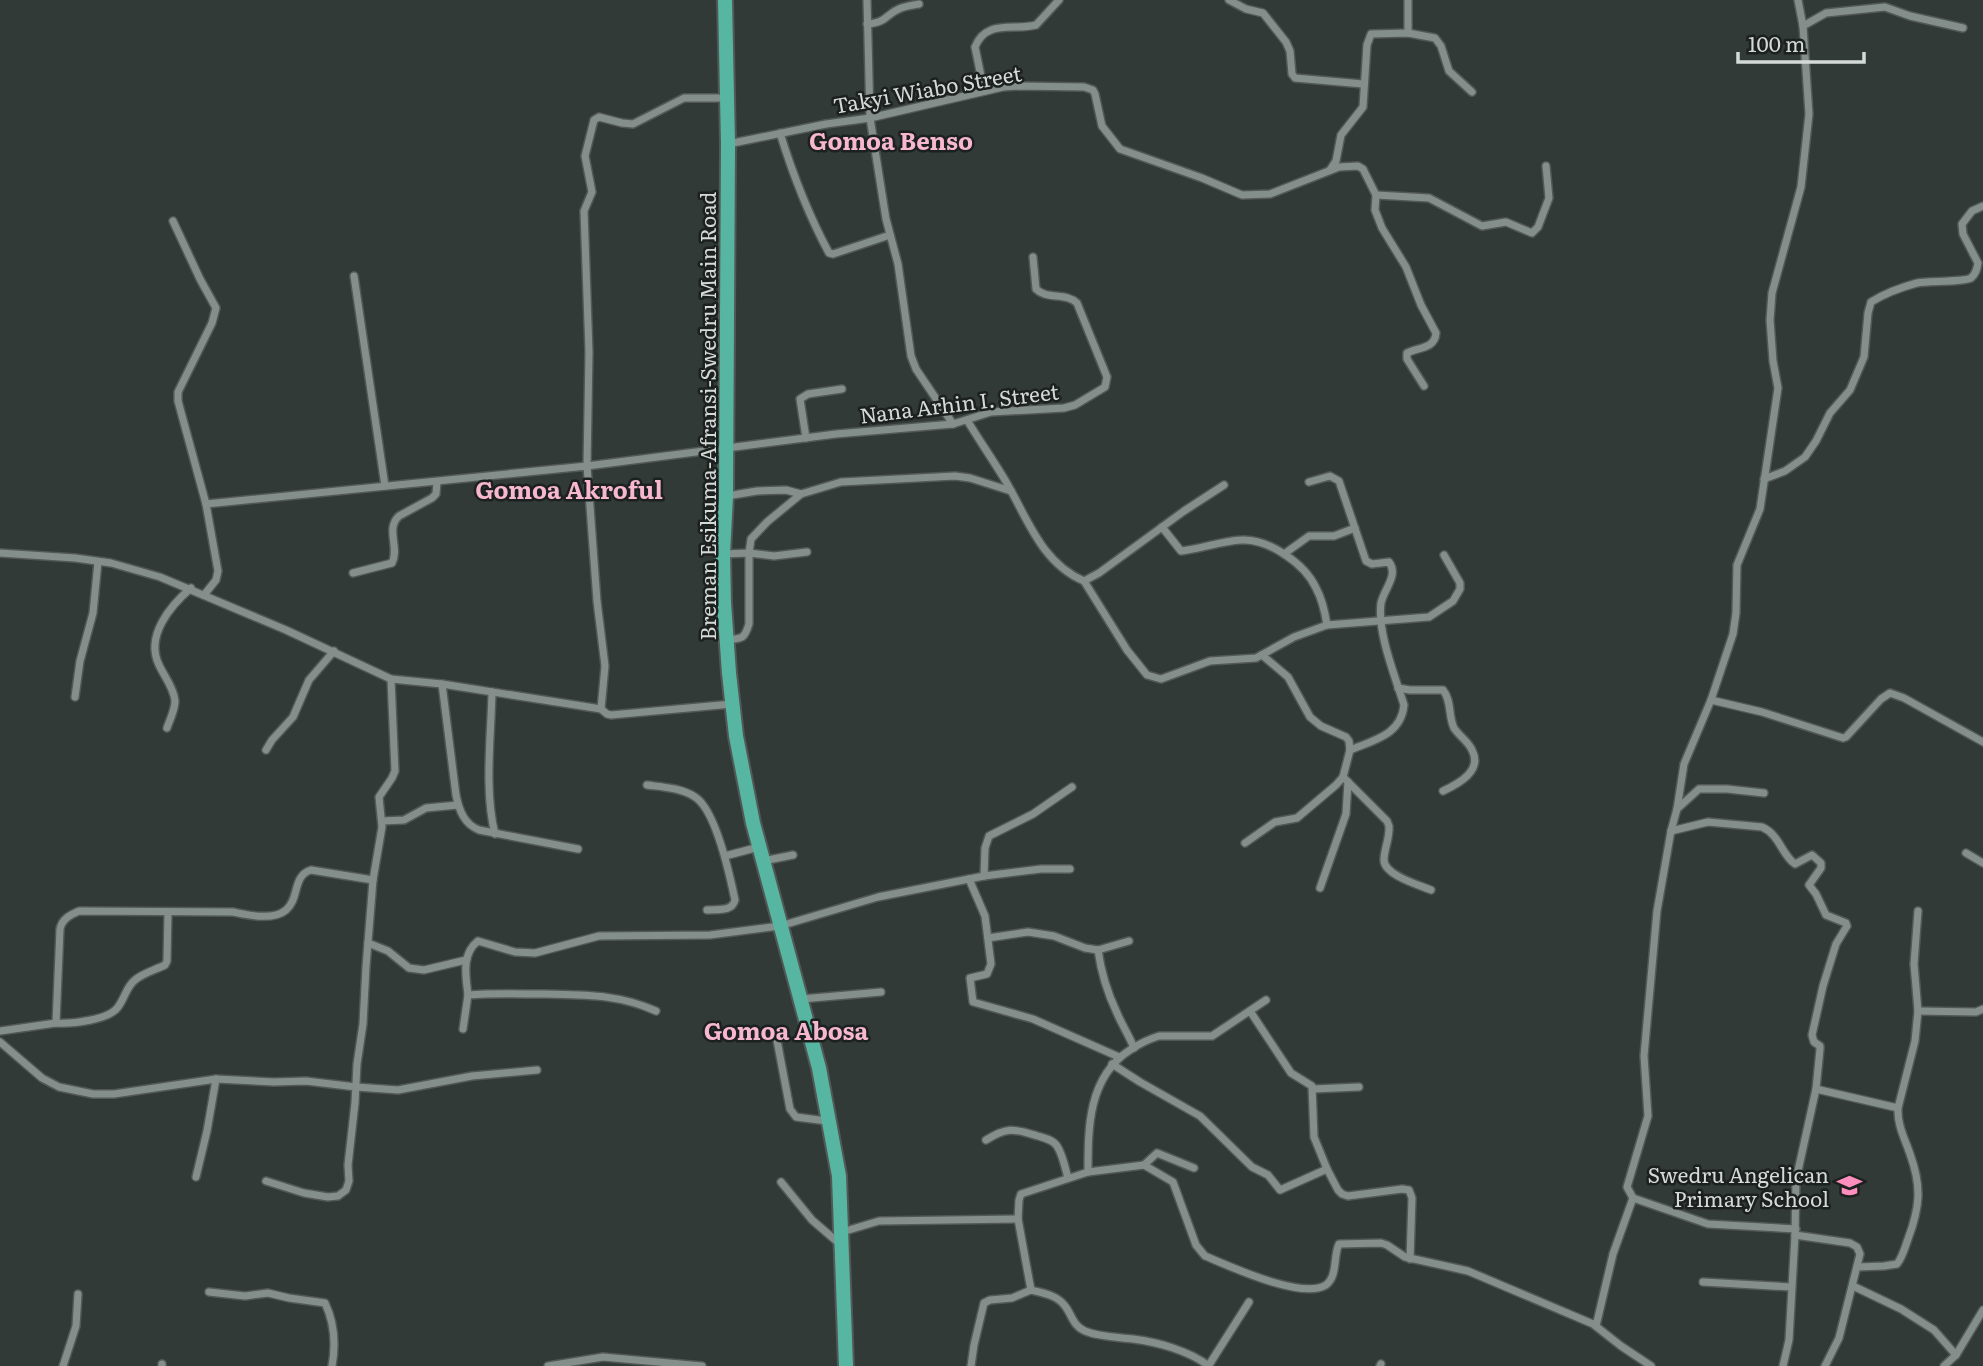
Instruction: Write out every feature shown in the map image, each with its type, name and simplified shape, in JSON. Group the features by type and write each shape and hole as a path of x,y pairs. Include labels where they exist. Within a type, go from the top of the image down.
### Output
{"main road":[{"name":"Breman Esikuma-Afransi-Swedru Main Road","path":"725,0 728,98 727,448 723,554 726,640 740,761 761,854 819,1068 839,1176 846,1366"}],"street":[{"path":"867,0 870,118 914,364 953,424"},
{"path":"984,91 975,47 977,42 992,28 1036,25 1059,0"},
{"path":"1229,0 1246,9 1263,13 1289,47 1292,74 1295,78 1363,84"},
{"path":"1408,0 1408,33"},
{"path":"1596,1326 1612,1254 1633,1198 1628,1187 1648,1116 1644,1056 1657,911 1684,764 1725,662 1735,627 1737,565 1759,514 1778,388 1773,361 1770,305 1801,187 1810,114 1803,26 1798,0"},
{"path":"867,24 878,23 902,7 919,4"},
{"path":"1803,26 1826,13 1885,7 1910,16 1964,27"},
{"path":"1330,170 1336,160 1341,135 1363,107 1367,45 1371,34 1408,33 1436,38 1449,71 1472,93"},
{"name":"Takyi Wiabo Street","path":"728,144 870,118 984,91 1018,86 1089,88 1095,94 1104,130 1117,147 1242,195 1270,194 1330,170"},
{"path":"601,709 605,666 598,613 587,466 589,352 584,211 593,190 585,156 594,120 599,117 633,124 684,98 728,98"},
{"path":"780,133 805,205 829,253 890,235"},
{"path":"1330,170 1347,166 1361,167 1376,195 1376,210 1382,228 1406,267 1436,333 1432,343 1407,353 1407,359 1424,386"},
{"path":"1376,195 1429,198 1482,226 1506,222 1532,233 1538,227 1549,198 1546,166"},
{"path":"1764,479 1786,471 1805,457 1830,413 1850,390 1864,356 1871,302 1917,283 1964,281 1974,275 1978,263 1963,234 1962,224 1968,215 1983,206"},
{"path":"173,220 216,308 212,323 180,383 178,392 178,401 206,504 218,571 216,580 204,595"},
{"name":"Nana Arhin I. Street","path":"206,504 587,466 806,438 953,424 991,412 1070,407 1107,385 1107,377 1077,303 1072,298 1039,293 1036,289 1033,257"},
{"path":"354,276 385,486"},
{"path":"806,438 800,399 808,394 842,389"},
{"path":"967,420 1048,555 1084,581 1127,650 1147,675 1154,678 1168,677 1210,661 1249,660 1294,637 1327,625 1429,617 1458,595 1460,583 1444,555"},
{"path":"726,640 742,638 749,624 749,553 754,535 801,494 848,481 955,476 1012,491"},
{"path":"1310,482 1330,476 1339,481 1366,561 1372,564 1385,561 1392,565 1392,575 1382,600 1380,622 1404,705 1404,714 1390,733 1350,750"},
{"path":"353,573 395,560 392,525 394,520 432,498 436,494 437,482"},
{"path":"1084,581 1224,485"},
{"path":"726,496 786,490 801,494"},
{"path":"1162,527 1181,551 1242,540 1256,542 1284,554 1293,560 1314,584 1327,625"},
{"path":"1284,554 1309,536 1334,536 1355,528"},
{"path":"723,554 774,556 807,552"},
{"path":"0,554 75,558 141,572 191,588 391,679 442,684 601,709 607,714 618,716 732,704"},
{"path":"75,697 80,661 93,612 99,562"},
{"path":"167,728 175,700 155,656 154,646 163,619 170,608 191,588"},
{"path":"266,750 292,717 309,680 334,651"},
{"path":"1262,655 1292,683 1310,717 1349,741 1346,814 1320,888"},
{"path":"266,1181 304,1194 328,1197 338,1196 346,1190 349,1181 348,1165 363,1024 373,880 382,833 379,797 395,771 391,679"},
{"path":"442,684 458,804 464,819 472,827 495,834 578,849"},
{"path":"1398,688 1443,690 1448,698 1453,725 1472,748 1474,761 1471,771 1465,779 1443,791"},
{"path":"492,692 490,794 491,819 495,834"},
{"path":"1711,700 1762,712 1843,738 1881,699 1890,694 1904,698 1983,742"},
{"path":"1245,843 1275,822 1297,818 1346,779"},
{"path":"1346,779 1390,826 1384,859 1386,868 1431,890"},
{"path":"646,785 670,788 698,799 715,830 725,856 735,903 730,908 707,910"},
{"path":"984,876 985,848 989,836 1033,814 1072,787"},
{"path":"1677,809 1699,789 1764,793"},
{"path":"382,821 404,820 426,808 458,804"},
{"path":"1671,831 1708,822 1762,827 1771,832 1794,864 1812,855 1821,863 1821,868 1809,885 1826,915 1846,923 1847,926 1836,944 1814,1024 1812,1039 1820,1049 1816,1089 1796,1180 1796,1232 1789,1340 1783,1366"},
{"path":"1966,853 1983,863"},
{"path":"725,856 793,855"},
{"path":"463,1029 468,996 466,960 476,942 515,952 536,953 599,936 710,934 780,926 878,897 984,876 1041,869 1070,869"},
{"path":"57,1023 61,923 69,915 79,911 233,912 254,916 281,913 289,908 303,872 311,870 373,880"},
{"path":"969,879 985,916 990,968 985,975 970,978 973,1002 1033,1019 1119,1057"},
{"path":"1857,1267 1897,1264 1916,1216 1919,1199 1911,1156 1898,1118 1919,1011 1914,964 1917,911"},
{"path":"0,1031 108,1016 120,1005 134,980 165,965 168,912"},
{"path":"988,938 1023,932 1054,936 1098,950 1129,941"},
{"path":"368,943 387,951 409,968 424,970 466,960"},
{"path":"1098,950 1101,973 1134,1048"},
{"path":"800,999 881,992"},
{"path":"468,996 611,996 642,1004 656,1011"},
{"path":"1088,1172 1090,1117 1101,1081 1119,1057 1152,1038 1212,1036 1266,1000"},
{"path":"1919,1011 1976,1012 1983,1009"},
{"path":"1250,1011 1291,1073 1313,1089 1312,1132 1338,1190 1345,1195 1409,1190 1412,1198 1410,1259"},
{"path":"776,1035 789,1109 796,1118 827,1121"},
{"path":"0,1042 42,1079 59,1087 93,1094 114,1094 216,1079 306,1081 398,1090 472,1076 537,1070"},
{"path":"1112,1064 1200,1116 1252,1167 1268,1175 1280,1190 1327,1169"},
{"path":"196,1177 208,1131 216,1079"},
{"path":"1313,1089 1360,1087"},
{"path":"1816,1089 1898,1108"},
{"path":"986,1140 998,1132 1016,1129 1048,1139 1056,1143 1061,1152 1069,1178"},
{"path":"1031,1290 1018,1219 1021,1194 1088,1172 1144,1165 1157,1153 1194,1168"},
{"path":"1144,1165 1173,1182 1199,1251 1261,1279 1311,1288 1326,1284 1333,1275 1336,1249 1341,1243 1381,1243 1410,1259 1474,1273 1596,1326 1651,1366"},
{"path":"781,1182 812,1220 841,1239 880,1221 1018,1219"},
{"path":"1633,1198 1708,1224 1796,1232 1850,1243 1857,1247 1860,1254 1853,1286 1839,1338 1825,1366"},
{"path":"1703,1282 1791,1287"},
{"path":"1853,1286 1901,1309 1934,1330 1955,1355"},
{"path":"971,1366 984,1303 1012,1298 1031,1290 1054,1297 1065,1304 1078,1327 1085,1331 1142,1340 1175,1349 1209,1366 1249,1302"},
{"path":"209,1292 245,1296 268,1293 325,1303 336,1346 332,1366"},
{"path":"63,1366 76,1326 78,1294"},
{"path":"1944,1366 1955,1355 1983,1310"},
{"path":"548,1366 603,1357 702,1366"}],"place":[{"name":"Swedru Angelican Primary School","path":"1849,1185"}],"district":[{"name":"Gomoa Benso","path":"891,139"},
{"name":"Gomoa Akroful","path":"569,488"},
{"name":"Gomoa Abosa","path":"786,1029"}]}
